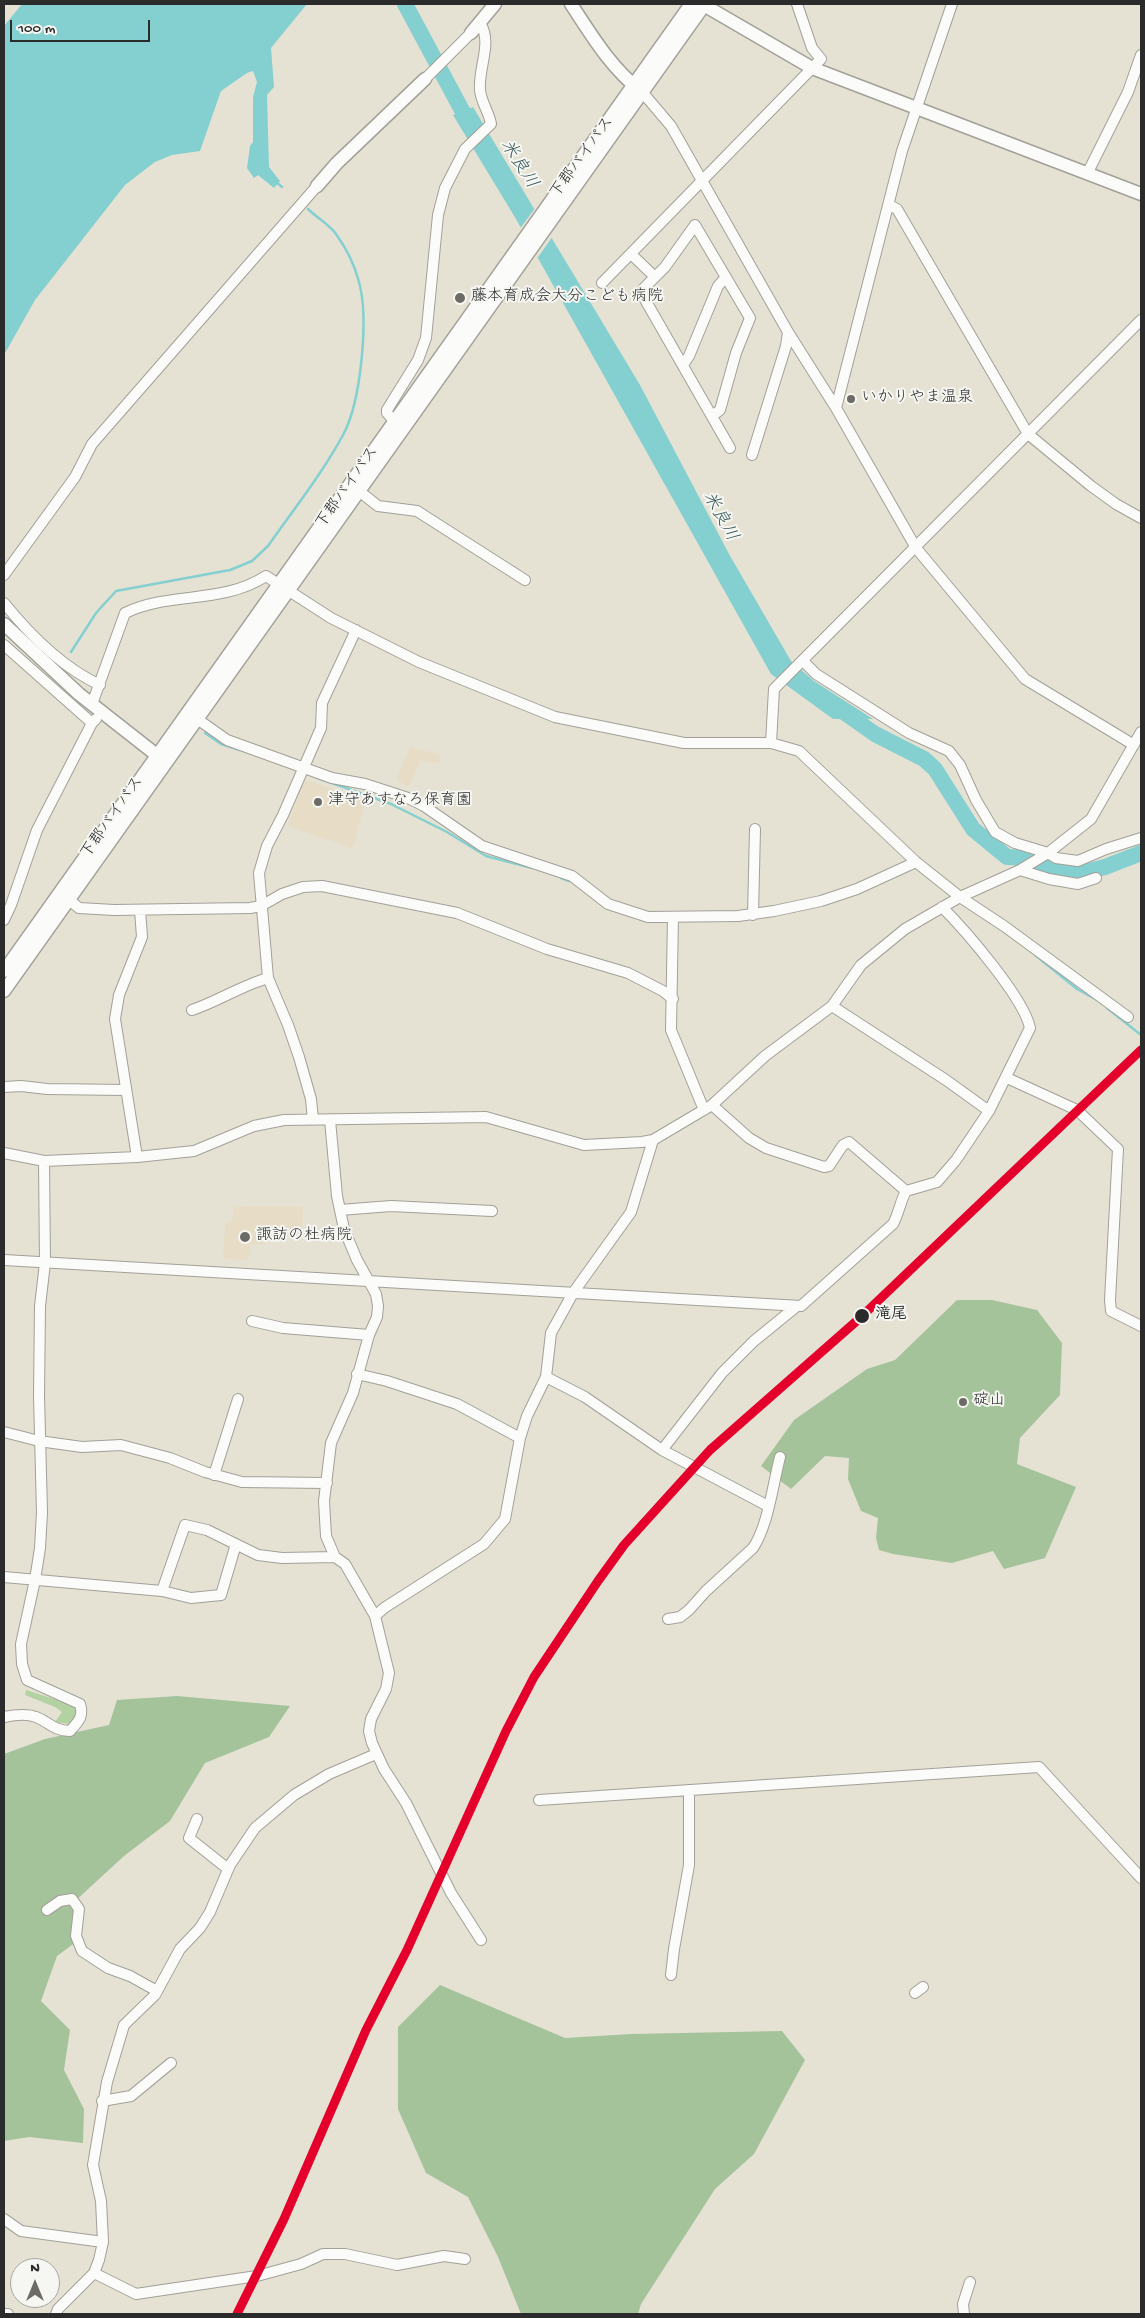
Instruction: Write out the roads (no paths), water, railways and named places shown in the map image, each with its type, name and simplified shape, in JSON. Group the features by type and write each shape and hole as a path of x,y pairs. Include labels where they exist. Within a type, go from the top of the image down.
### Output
{"street":[{"path":"4,575 75,477 92,444 337,163 426,79 475,28 495,4"},
{"path":"571,4 596,44 671,126 703,179 788,332 836,408 916,548 1025,679 1134,745"},
{"path":"701,4 812,68 916,109 1088,172 1141,194"},
{"name":"下郡バイパス","path":"284,587 395,422 524,250 701,4"},
{"path":"602,283 821,58 812,48 797,4"},
{"path":"836,408 902,151 952,4"},
{"path":"395,422 387,413 387,410 418,360 426,338 436,231 442,201 460,157 470,144 487,130 491,124 480,88 484,31 475,28"},
{"path":"1088,172 1128,92 1141,55"},
{"path":"889,205 897,209 1028,434 1091,486 1116,504 1141,518"},
{"path":"712,416 720,410 736,352 750,318 695,225 655,277 643,289 643,296 730,448"},
{"path":"4,971 64,896 284,587 359,491 524,250"},
{"path":"630,254 655,277"},
{"path":"684,365 718,286 726,277"},
{"path":"770,742 774,690 1141,320"},
{"path":"752,456 786,346 788,332"},
{"path":"359,491 378,506 417,511 525,580"},
{"path":"92,704 125,612 138,606 226,594 249,587 266,576 316,609 419,662 555,717 684,743 770,742 799,751 916,862 960,897 1004,926 1128,1017"},
{"path":"4,604 65,664 85,678 100,685"},
{"path":"4,624 102,713 162,759"},
{"path":"313,1120 312,1099 299,1057 268,978 258,874 262,860 321,728 322,704 356,630"},
{"path":"6,651 92,723"},
{"path":"803,661 816,674 908,733 949,751 960,765 976,800 995,832 1015,843 1065,860 1078,860 1106,848 1141,838"},
{"path":"4,920 12,906 37,830 92,723 102,713"},
{"path":"193,716 227,740 302,771 366,784 408,798 424,806 482,846 572,876 615,907 648,917 753,915 821,901 857,889 916,862"},
{"path":"4,1153 44,1161 137,1157 194,1151 254,1126 284,1120 486,1117 584,1145 653,1140 708,1107 765,1056 832,1006 861,965 905,929 960,897 1020,870 1048,853 1091,819 1141,732"},
{"path":"753,915 755,828"},
{"path":"1020,870 1049,879 1078,884 1096,878"},
{"path":"64,896 79,908 140,910 212,909 261,906 282,894 303,887 322,886 439,908 547,949 628,973 663,990 673,999"},
{"path":"4,991 64,896"},
{"path":"4,1260 801,1306 888,1230 897,1216 901,1199 906,1191 937,1182 956,1160 989,1111 1007,1078 1030,1028 1028,1016 965,930 942,908"},
{"path":"137,1157 133,1122 115,1019 119,995 142,937 140,910"},
{"path":"673,917 671,1030 708,1107 749,1138 766,1148 824,1167 829,1166 843,1145 849,1142 906,1191"},
{"path":"192,1010 211,1004 231,992 268,978"},
{"path":"832,1006 946,1080 989,1111"},
{"path":"1007,1078 1076,1110 1118,1149 1110,1305 1111,1311 1141,1326"},
{"path":"4,1088 21,1086 47,1089 126,1090"},
{"path":"330,1120 340,1210 344,1229 350,1246 376,1294 378,1306 377,1317 369,1335 353,1393 331,1442 324,1518 326,1536 335,1557 349,1570 375,1616 389,1681 371,1719 369,1731 376,1754 406,1802 451,1893 481,1940"},
{"path":"375,1616 384,1608 484,1544 505,1519 520,1438 527,1416 546,1377 551,1333 573,1293 631,1212 653,1140"},
{"path":"4,1717 16,1715 35,1716 57,1731 70,1731 80,1721 82,1711 80,1704 27,1680 22,1664 21,1644 35,1580 40,1548 42,1512 39,1441 40,1306 45,1263 44,1161"},
{"path":"340,1210 399,1206 492,1211"},
{"path":"662,1450 722,1373 754,1341 797,1306"},
{"path":"252,1321 283,1328 369,1335"},
{"path":"357,1374 387,1381 456,1404 520,1438"},
{"path":"546,1377 584,1397 662,1450 768,1506"},
{"path":"214,1475 238,1399"},
{"path":"4,1432 39,1441 82,1447 121,1445 179,1461 214,1475 242,1482 327,1483"},
{"path":"668,1619 680,1617 689,1610 758,1541 780,1457"},
{"path":"162,1591 184,1525 207,1530 258,1555 282,1558 335,1557"},
{"path":"4,1578 162,1591 191,1598 221,1595 236,1544"},
{"path":"56,2314 58,2309 94,2272 100,2260 103,2242 101,2201 93,2165 102,2101 110,2064 124,2026 157,1991 180,1949 200,1928 210,1912 228,1869 255,1828 294,1795 329,1774 376,1754"},
{"path":"539,1800 1039,1767 1141,1878"},
{"path":"671,1975 689,1866 689,1790"},
{"path":"197,1819 189,1838 228,1869"},
{"path":"47,1910 60,1901 72,1899 79,1908 76,1936 82,1951 108,1968 130,1976 157,1991"},
{"path":"102,2101 131,2096 171,2063"},
{"path":"4,2219 21,2231 103,2242"},
{"path":"94,2272 136,2294 257,2276 301,2264 323,2254 346,2254 397,2265 444,2256 465,2260"},
{"path":"964,2314 963,2304 970,2282"}],"water":[{"path":"22,4 307,4 271,48 274,87 267,95 269,167 280,181 274,188 258,175 254,178 247,168 250,146 253,142 253,97 257,82 253,71 221,91 200,151 172,155 155,162 125,185 35,300 4,355 4,26"},
{"path":"473,107 640,385 729,554 791,661 814,681 873,719 833,719 771,674 516,219 453,115"}],"waterway":[{"name":"米良川","path":"405,4 472,129"},
{"path":"276,182 282,187"},
{"path":"71,652 96,613 116,591 230,570 252,561 268,546 317,478 343,435 359,382 363,338 362,298 355,270 343,245 327,224 308,209"},
{"name":"米良川","path":"835,706 875,734 924,759 935,769 973,829 1007,857 1031,858 1049,868 1076,874 1105,867 1141,853"},
{"path":"205,733 221,744 240,750"},
{"path":"318,778 391,804 447,832 486,856 532,868"},
{"path":"561,878 569,881"},
{"path":"1035,955 1077,989 1097,1000"},
{"path":"1107,1008 1141,1035"}],"place":[{"name":"藤本育成会大分こども病院","path":"460,298"},
{"name":"いかりやま温泉","path":"851,399"},
{"name":"津守あすなろ保育園","path":"318,802"},
{"name":"諏訪の杜病院","path":"245,1237"},
{"name":"滝尾","path":"862,1316"},
{"name":"碇山","path":"963,1402"}]}
